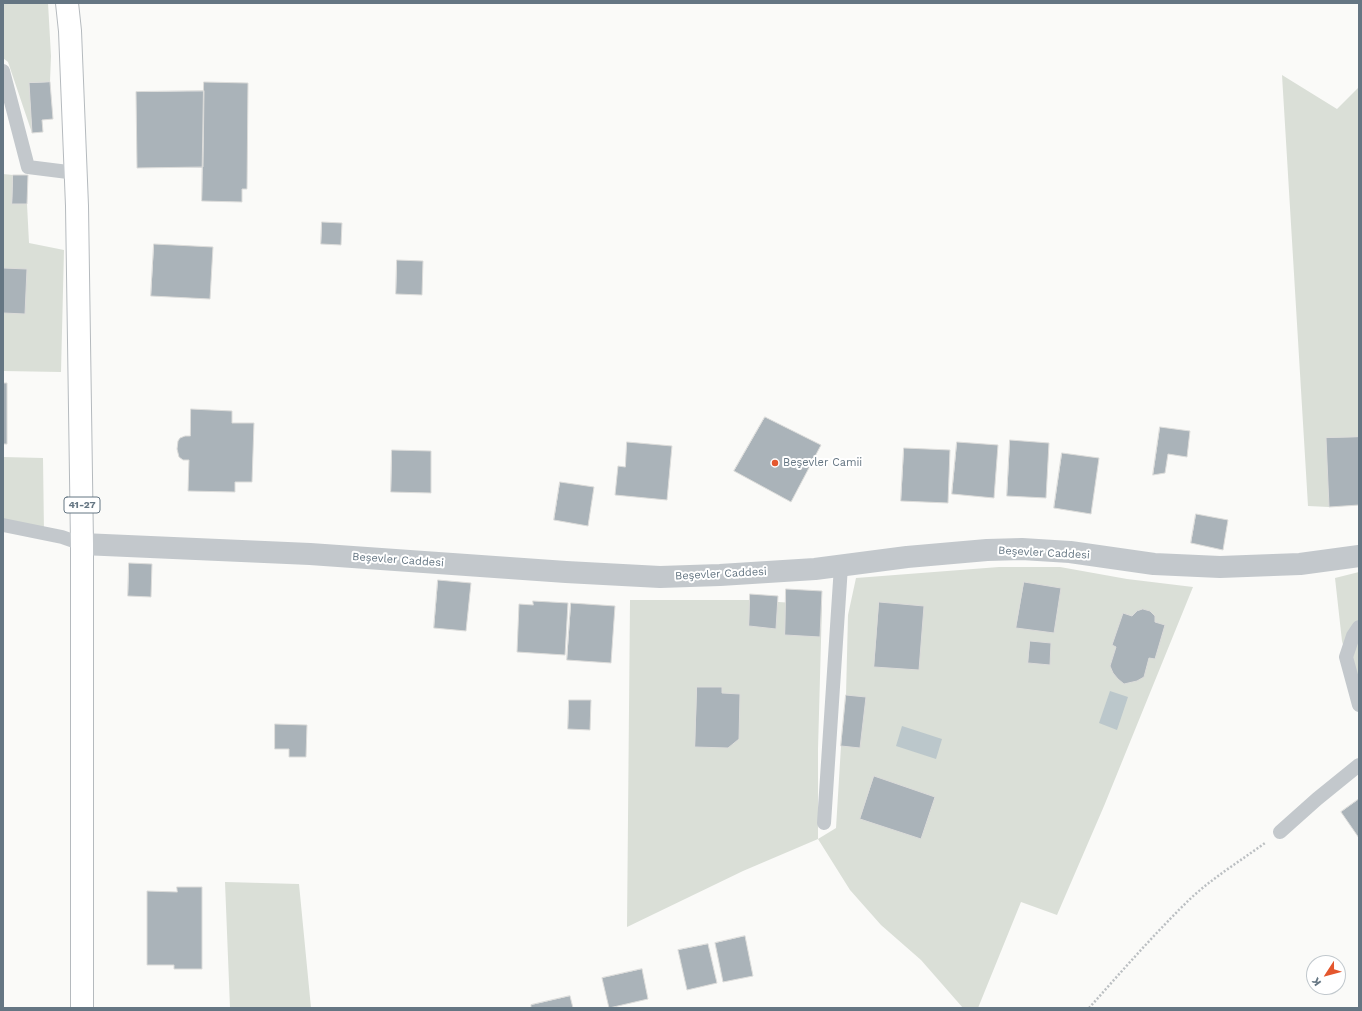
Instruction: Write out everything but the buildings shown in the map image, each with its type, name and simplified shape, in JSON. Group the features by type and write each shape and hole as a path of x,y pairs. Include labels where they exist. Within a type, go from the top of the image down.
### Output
{"main road":[{"name":"41-27","path":"67,3 70,31 76,173 82,544 82,1008"}],"street":[{"path":"70,31 72,3"},
{"name":"Beşevler Caddesi","path":"82,544 310,554 660,577 720,575 841,566 907,557 987,550 1022,549 1070,552 1154,564 1220,567 1300,564 1359,556"}],"lane":[{"path":"3,71 28,167 76,173"},
{"path":"3,525 62,537 82,544"},
{"path":"824,823 841,566"},
{"path":"1359,627 1353,636 1346,657 1359,705"},
{"path":"1280,832 1317,799 1359,765"}],"path":[{"path":"1089,1008 1192,898 1223,873 1280,832"}],"shaded area":[{"path":"3,3 48,3 51,56 50,82 29,83 32,133 8,62 3,58"},
{"path":"1282,75 1337,109 1359,87 1359,505 1329,507 1308,506"},
{"path":"3,174 13,175 12,203 27,204 29,243 64,250 61,372 3,371"},
{"path":"3,457 43,458 44,533 3,525"},
{"path":"999,567 1060,567 1127,579 1193,587 1104,806 1057,915 1021,902 978,1008 963,1008 921,960 881,925 850,890 818,839 836,828 846,695 848,615 856,578"},
{"path":"1359,572 1359,705 1342,641 1335,578"},
{"path":"630,600 750,600 822,605 818,749 818,839 743,871 627,927"},
{"path":"1110,691 1128,697 1117,730 1099,723"},
{"path":"902,726 942,739 936,759 896,746"},
{"path":"225,882 299,884 311,1008 230,1008"}],"place":[{"name":"Beşevler Camii","path":"775,463"}]}
